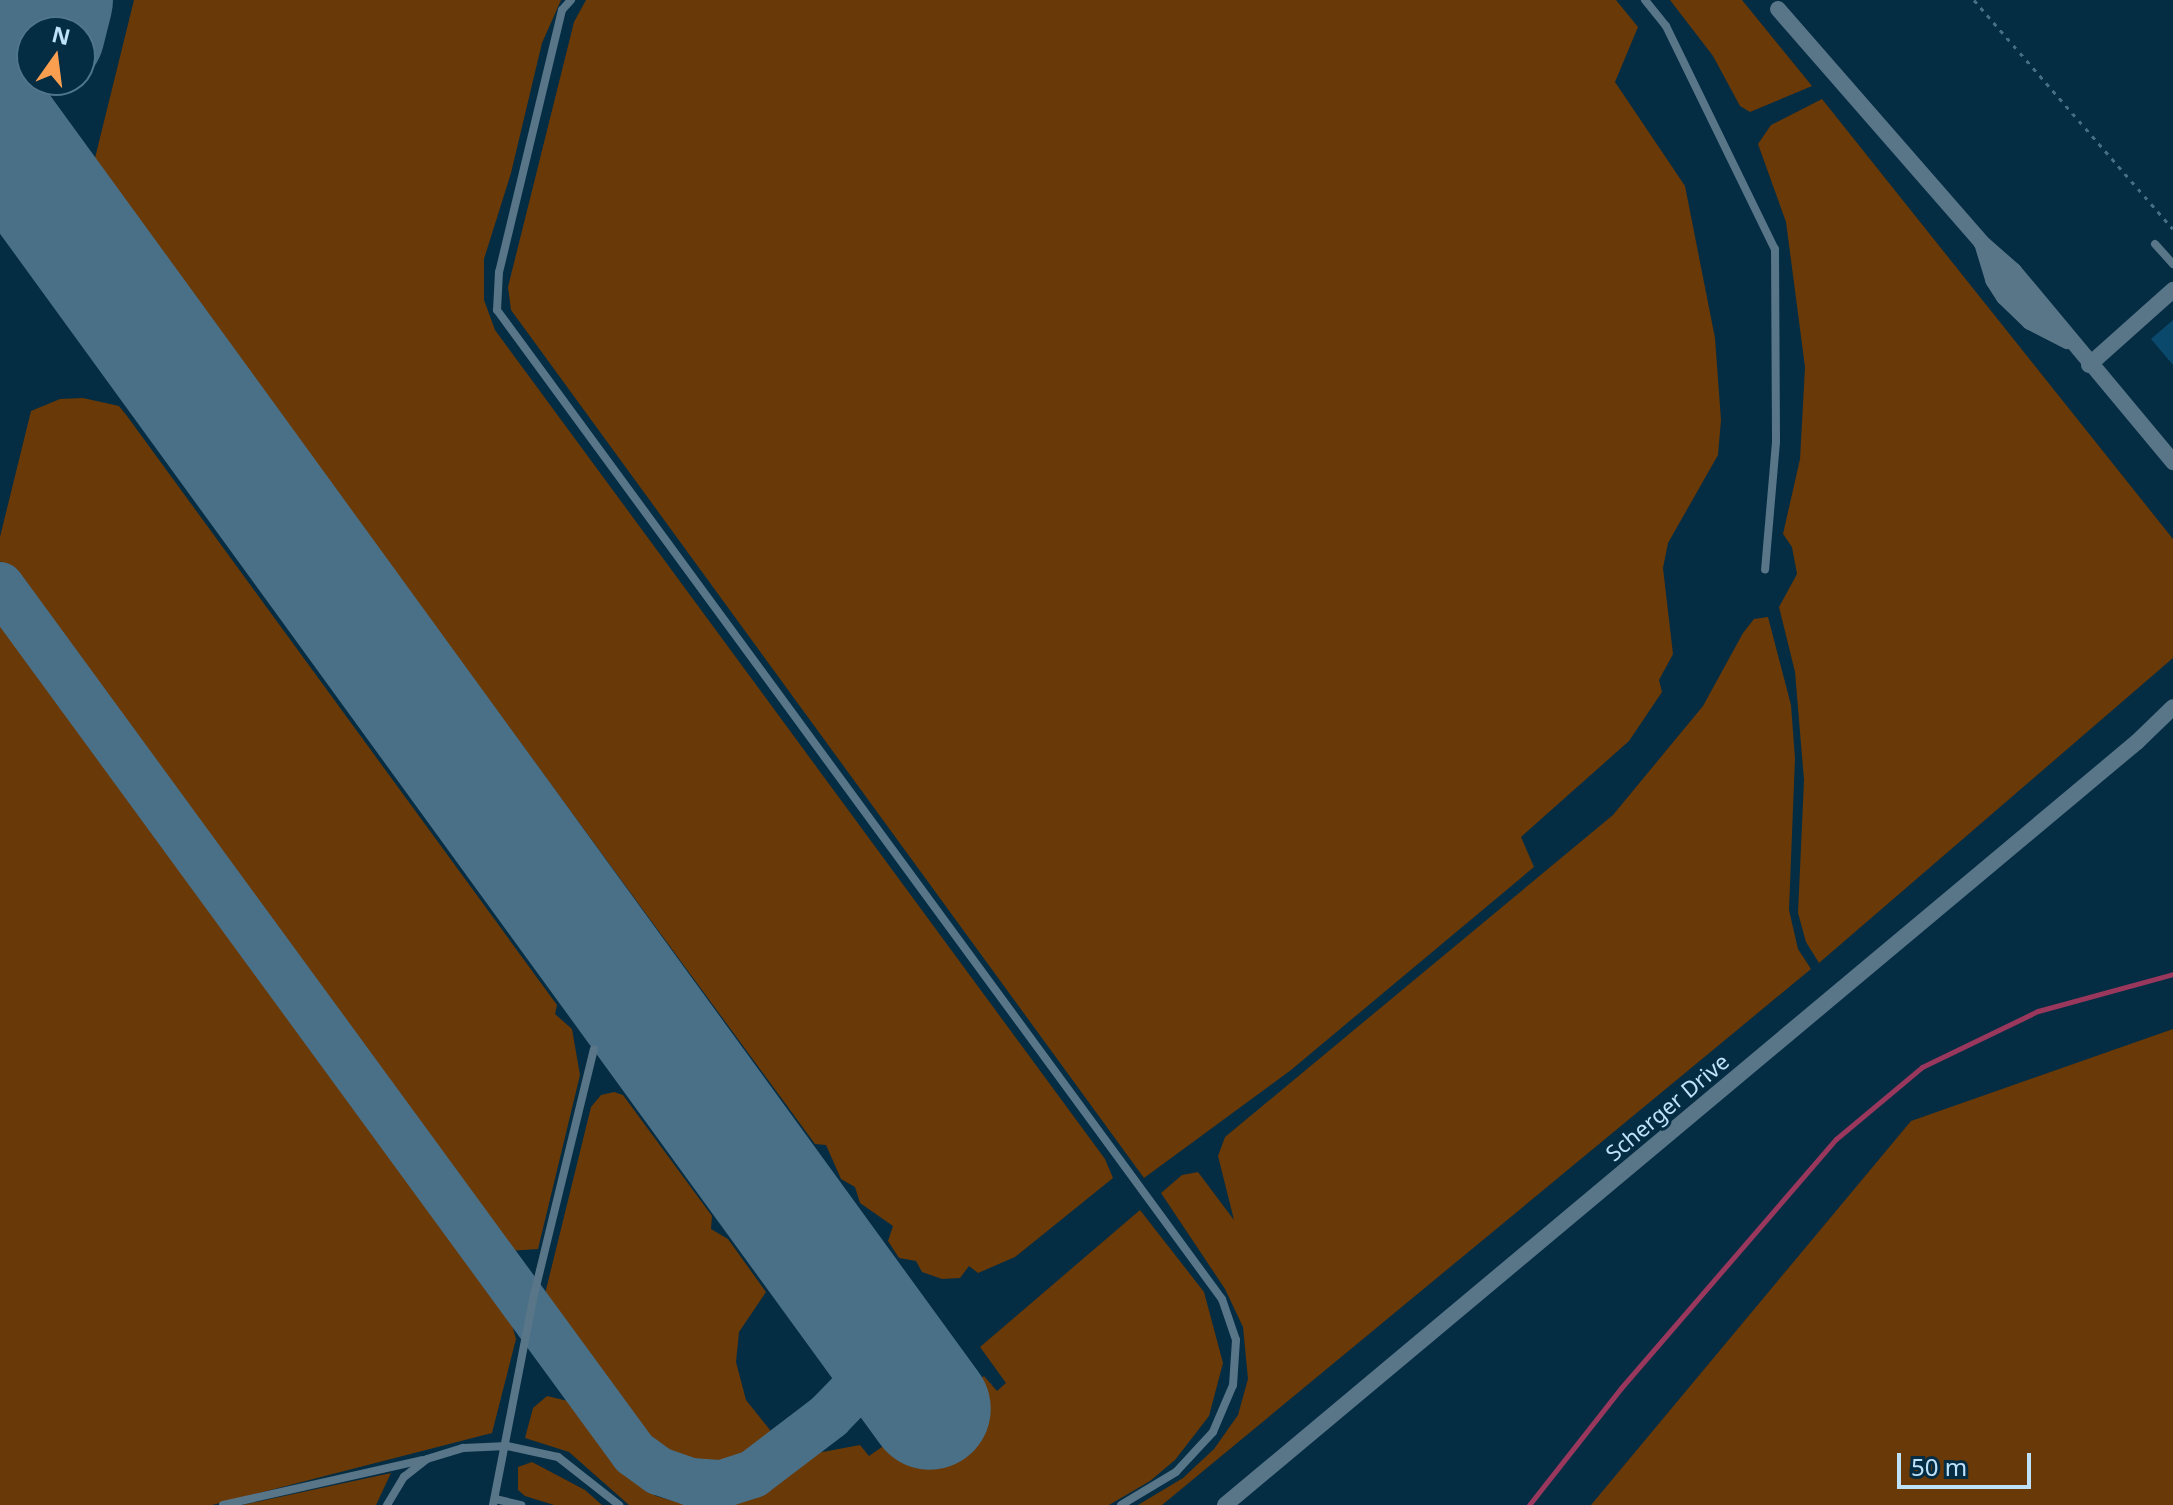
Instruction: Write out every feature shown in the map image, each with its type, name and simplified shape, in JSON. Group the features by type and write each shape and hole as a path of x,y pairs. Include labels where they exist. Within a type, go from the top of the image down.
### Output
{"street":[{"path":"1778,9 1981,242 2014,271 2069,343 2173,462"},
{"path":"1981,242 1993,280 2004,297 2030,322 2069,343"},
{"path":"2089,365 2173,290"},
{"name":"Scherger Drive","path":"1225,1505 2137,742 2173,707"},
{"name":"Scherger Drive","path":"2137,742 2173,721"}],"lane":[{"path":"571,0 562,10 499,272 497,310 1222,1299 1236,1340 1233,1385 1213,1432 1176,1472 1121,1505"},
{"path":"1645,0 1666,26 1775,249 1776,442 1765,570"},
{"path":"2155,244 2173,264"},
{"path":"521,1505 494,1502 533,1299 594,1049"},
{"path":"223,1505 463,1448 507,1446 558,1457 619,1505"},
{"path":"387,1505 404,1477 427,1459"}],"path":[{"path":"1974,0 2173,229"}],"shaded area":[{"path":"134,0 561,0 542,43 511,173 484,259 484,300 495,330 1105,1159 1113,1178 1015,1257 978,1273 969,1266 960,1278 942,1279 922,1272 916,1261 899,1258 888,1241 893,1226 860,1203 855,1187 841,1179 826,1145 815,1144 94,162"},
{"path":"586,0 1616,0 1638,27 1615,82 1685,186 1715,338 1721,420 1718,455 1668,543 1663,568 1673,654 1659,680 1662,692 1629,741 1521,837 1534,867 1291,1070 1144,1178 511,310 508,287 574,22"},
{"path":"1670,0 1742,0 1812,86 1750,112 1740,106 1713,56"},
{"path":"1822,99 2173,539 2173,658 1819,963 1806,942 1798,913 1804,780 1795,672 1779,607 1797,574 1792,547 1783,534 1800,459 1805,367 1786,222 1758,144 1771,125"},
{"path":"83,398 119,406 127,416 557,1005 555,1014 572,1029 580,1075 538,1249 506,1251 171,795 170,782 163,785 0,561 0,537 31,411 60,399"},
{"path":"1768,617 1791,705 1795,758 1789,910 1798,949 1811,969 1162,1505 1138,1505 1183,1478 1214,1449 1238,1415 1248,1379 1243,1327 1225,1289 1161,1193 1182,1175 1198,1172 1234,1220 1218,1156 1225,1137 1613,815 1703,706 1743,633 1754,619"},
{"path":"0,624 512,1325 516,1339 492,1433 212,1505 0,1505"},
{"path":"2173,1029 2173,1505 1591,1505 1911,1121"},
{"path":"614,1092 623,1095 712,1216 711,1229 728,1239 766,1292 739,1332 736,1362 746,1400 774,1435 757,1451 729,1466 688,1467 654,1450 543,1302 591,1107 601,1095"},
{"path":"1140,1210 1204,1292 1223,1363 1209,1416 1175,1460 1150,1481 1109,1505 721,1505 772,1487 817,1453 860,1445 869,1456 984,1376 997,1391 1006,1383 980,1347"},
{"path":"547,1396 568,1401 628,1478 656,1496 687,1505 629,1505 569,1452 525,1438 533,1408"},
{"path":"532,1462 585,1490 602,1505 554,1505 525,1496 518,1490 518,1467"},
{"path":"391,1473 376,1505 242,1505"}],"building":[{"path":"2173,320 2173,365 2151,339"}],"waterway":[{"path":"1529,1505 1621,1388 1836,1139 1922,1067 2038,1011 2173,974"}],"taxiway":[{"path":"0,61 34,30 51,3"},
{"path":"0,586 634,1453 659,1471 691,1482 722,1484 753,1474 829,1416 862,1382 868,1355 861,1317"}],"runway":[{"path":"48,16 52,0"},
{"path":"0,130 930,1409"}]}
